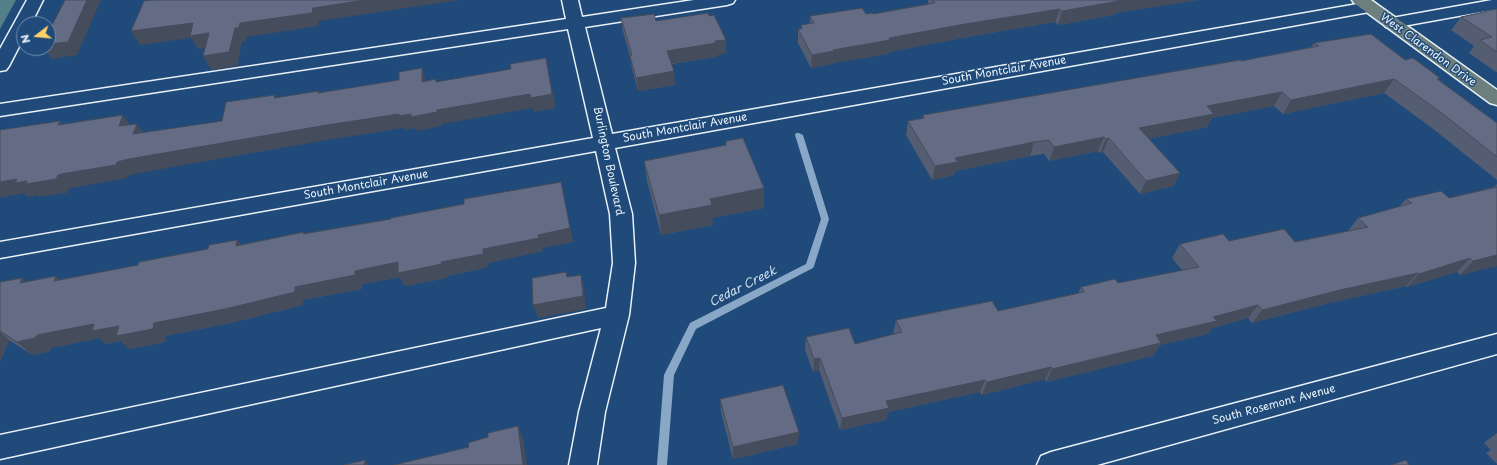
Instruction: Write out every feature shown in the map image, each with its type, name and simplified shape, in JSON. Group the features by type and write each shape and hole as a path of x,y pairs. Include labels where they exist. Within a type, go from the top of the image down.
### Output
{"main road":[{"name":"West Clarendon Drive","path":"1365,3 1497,99"}],"street":[{"path":"0,66 38,0"},
{"name":"Burlington Boulevard","path":"570,0 621,214 624,263 617,315 592,412 583,465"},
{"path":"0,110 727,0"},
{"name":"South Montclair Avenue","path":"0,250 604,142 1365,3"},
{"path":"1392,24 1497,4"},
{"path":"0,447 617,315"},
{"name":"South Rosemont Avenue","path":"1051,465 1497,344"}],"green space":[{"path":"0,0 16,0 0,29"}],"building":[{"path":"65,0 87,0 68,42 56,43 56,17"},
{"path":"366,0 313,8 312,13 240,23 239,28 235,28 229,52 203,56 209,33 190,36 193,23 131,31 144,1"},
{"path":"933,0 1119,1 1062,11 1060,9 965,24 889,38 890,40 812,55 798,29 802,29 801,25 814,23 810,16 862,8 866,14 873,14 935,3"},
{"path":"1497,9 1497,52 1480,40 1492,37 1461,17"},
{"path":"708,13 709,16 714,15 726,40 667,51 674,71 636,78 630,56 632,55 621,18 654,14 656,21"},
{"path":"1371,34 1405,60 1413,58 1440,78 1437,79 1497,123 1497,157 1443,114 1394,79 1291,100 1282,92 1207,106 1214,114 1139,128 1180,173 1146,181 1109,138 1106,139 1104,137 1054,147 1049,140 1034,142 955,158 958,162 935,166 908,121 924,118 923,115 1241,61 1319,46 1314,43"},
{"path":"546,58 552,94 531,98 530,94 437,110 437,112 411,117 411,114 399,116 399,114 321,126 129,159 117,162 116,165 61,174 58,175 56,179 26,184 27,181 15,183 17,179 0,182 0,130 60,121 58,125 123,115 119,126 137,124 133,134 222,121 226,102 275,95 274,98 319,91 318,93 399,80 399,72 422,68 422,82 436,79 436,82 511,69 510,64"},
{"path":"743,138 764,188 710,199 712,205 659,215 644,161 726,145 726,141"},
{"path":"561,182 570,228 538,235 539,238 483,249 483,254 441,262 442,264 398,273 398,262 355,271 355,275 295,287 295,292 225,309 154,323 153,329 116,336 119,326 92,331 94,324 37,335 35,338 17,342 0,331 0,282 22,278 20,283 56,276 54,281 138,265 139,262 208,249 209,245 237,240 236,246 304,232 303,234 391,219 464,204 464,199"},
{"path":"1497,187 1497,255 1473,261 1470,258 1419,274 1340,290 1262,310 1258,305 1213,317 1217,321 1156,335 1161,343 1052,369 1051,367 987,382 985,380 886,401 889,408 842,418 820,358 814,359 806,337 849,328 855,344 902,332 896,320 992,301 998,311 1084,292 1081,287 1115,279 1118,283 1199,267 1180,244 1223,234 1229,241 1284,229 1295,242 1368,227 1358,218 1412,203 1406,199 1441,191 1449,198"},
{"path":"566,272 567,277 581,275 583,296 533,305 532,278"},
{"path":"783,385 799,432 733,447 720,399"},
{"path":"518,426 523,465 394,465 469,447 468,443 488,437 488,433"},
{"path":"365,460 364,465 344,465"},
{"path":"1406,460 1409,465 1391,465"}],"waterway":[{"name":"Cedar Creek","path":"662,465 669,375 693,326 810,266 825,219 799,135"}]}
